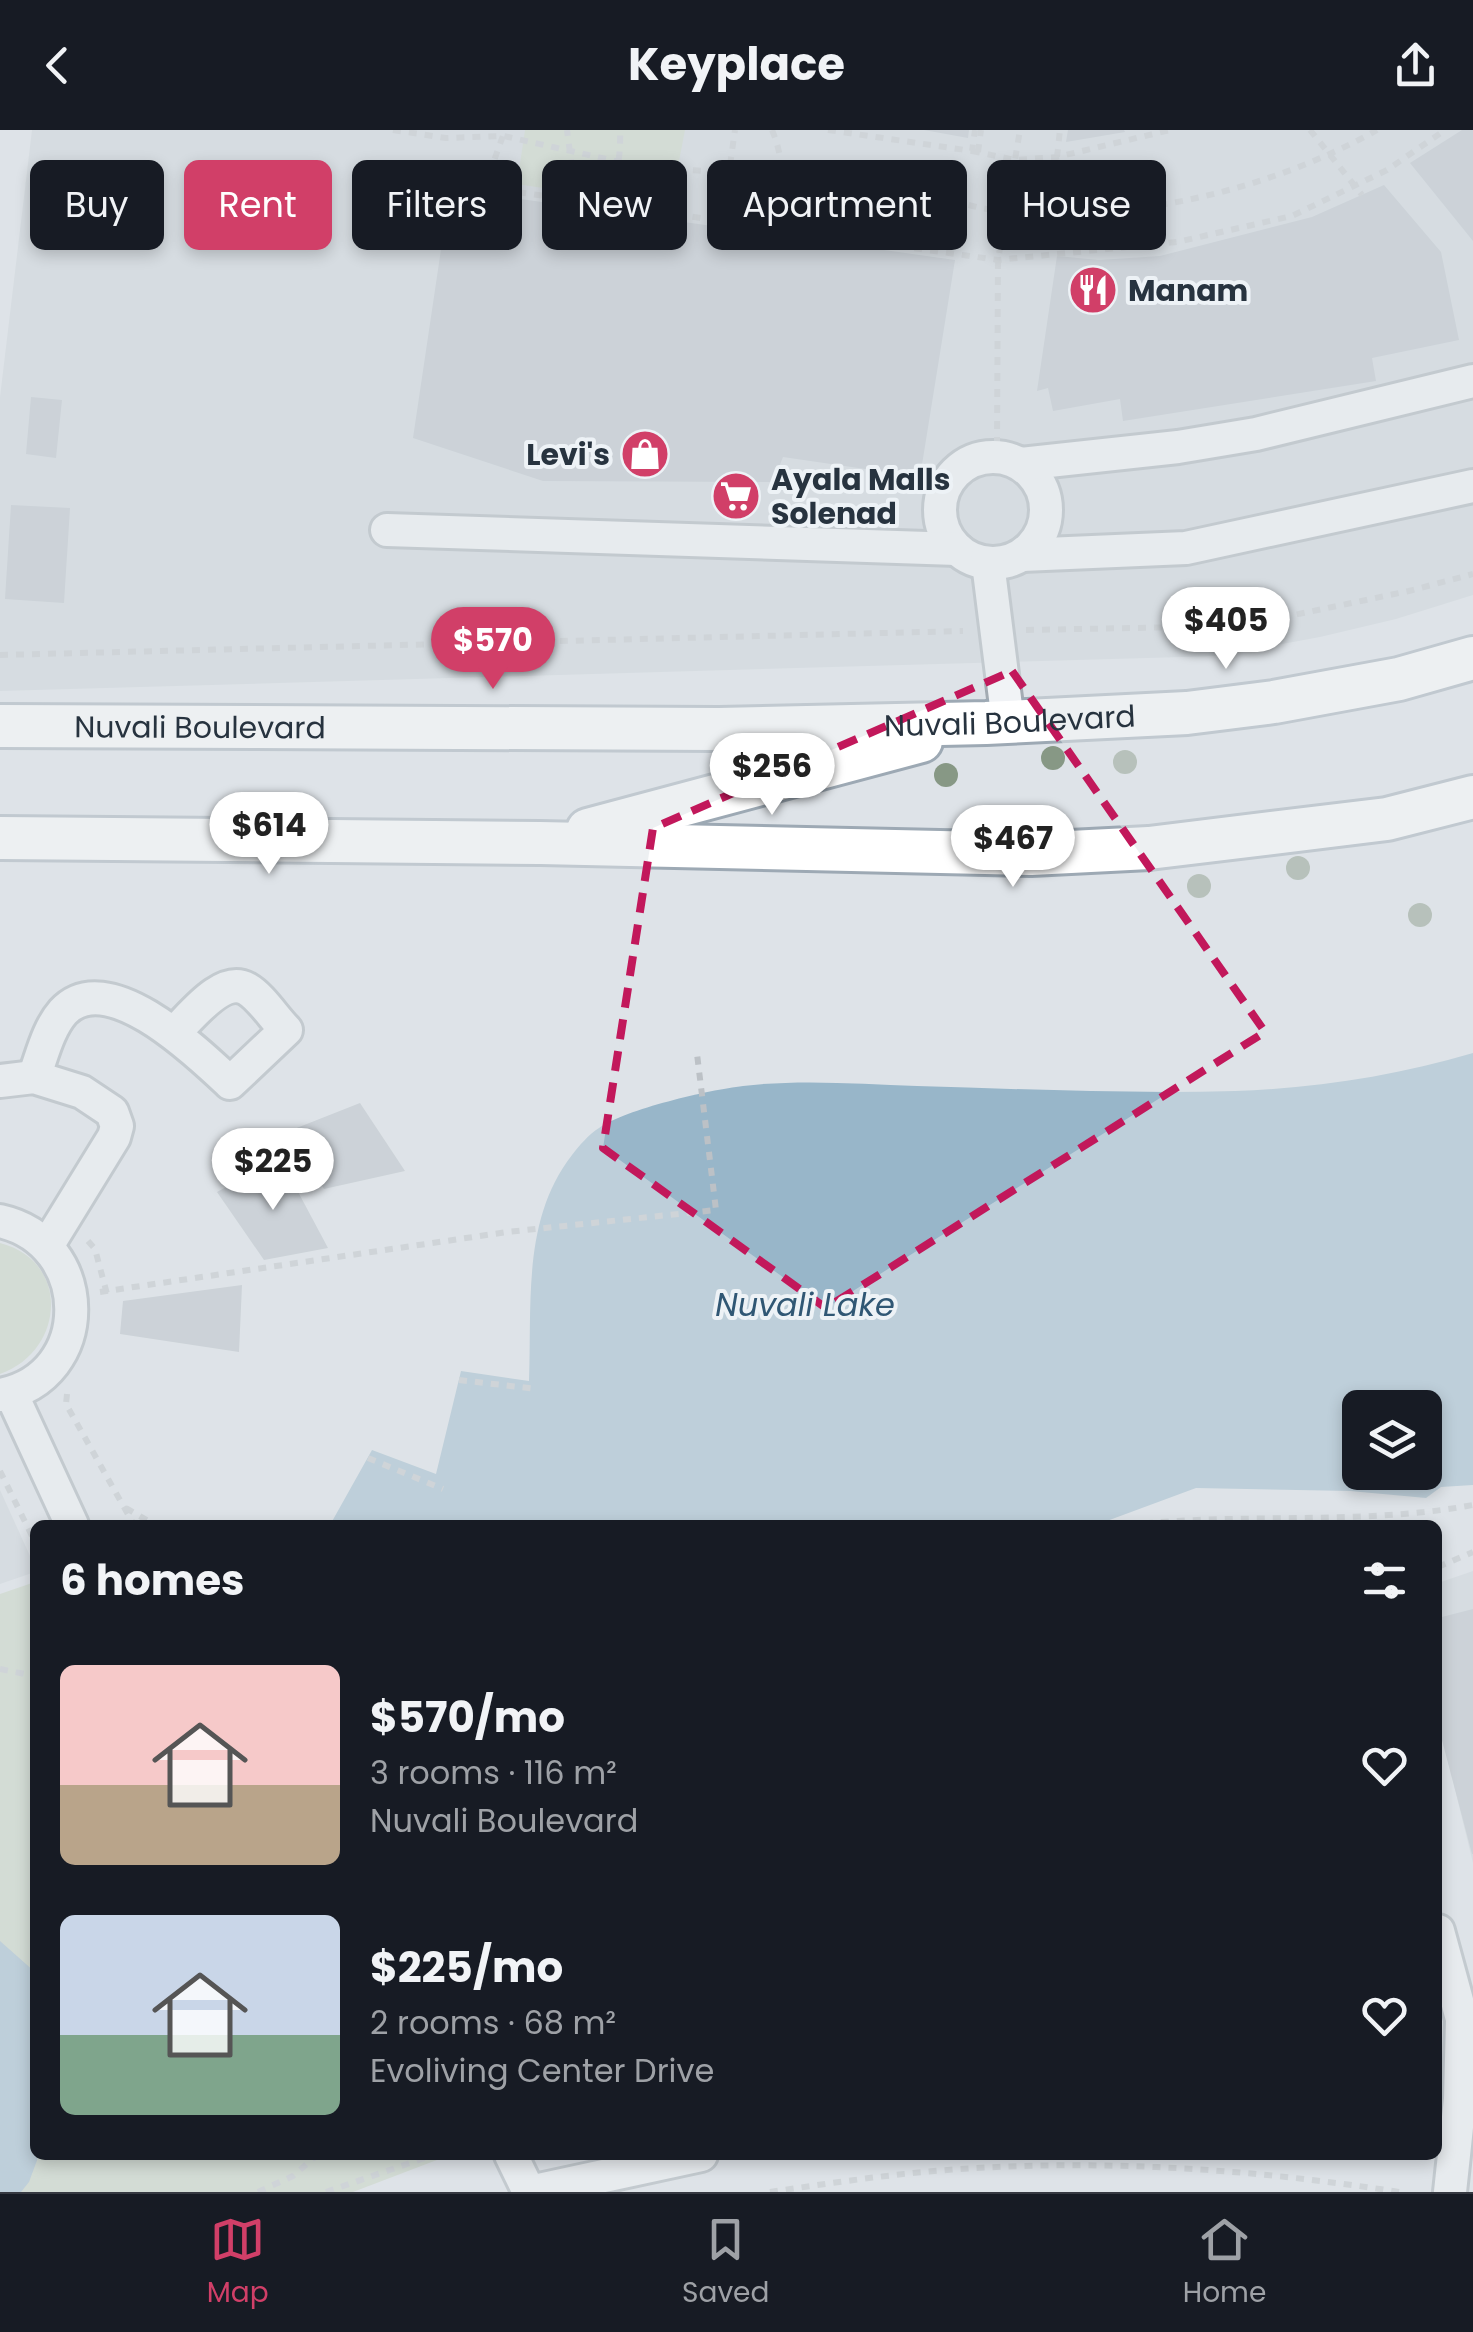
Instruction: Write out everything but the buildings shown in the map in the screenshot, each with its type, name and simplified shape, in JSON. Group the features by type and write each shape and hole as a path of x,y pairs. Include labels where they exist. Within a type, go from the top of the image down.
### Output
{"main road":[{"name":"Nuvali Boulevard","path":"0,726 719,728 997,723 1188,714 1399,679 1473,658"},
{"path":"540,842 997,723"},
{"path":"0,838 540,842 1032,854 1150,848 1370,821 1473,797"}],"street":[{"path":"957,549 941,521 944,488 965,463 1178,447 1256,434 1473,381"},
{"path":"1009,460 1034,476 1046,509 1035,543 1022,555"},
{"path":"387,530 957,549 988,563 1022,555 1186,548 1473,486"},
{"path":"988,563 996,630 997,723"},
{"path":"34,1077 54,1027 66,1009 90,1000 121,1002 175,1032"},
{"path":"0,1081 34,1077 82,1092 112,1112 118,1126 47,1246"},
{"path":"0,1220 21,1227 47,1246 67,1278 71,1296 68,1336 60,1355 30,1385 5,1394 69,1520"},
{"path":"1442,1960 1460,2099 1450,2192"},
{"path":"514,2160 530,2192 678,2160"}],"path":[{"path":"393,130 446,138 504,133 611,160"},
{"path":"567,130 570,160"},
{"path":"619,160 620,130"},
{"path":"731,160 735,130"},
{"path":"772,130 780,160"},
{"path":"828,130 1016,160 1057,157 1170,130"},
{"path":"975,151 978,130"},
{"path":"1016,160 1020,130"},
{"path":"1057,157 1060,130"},
{"path":"1310,130 1362,195"},
{"path":"1166,204 1298,168 1376,130"},
{"path":"926,250 998,260 1176,242 1292,216 1387,170 1445,130"},
{"path":"494,160 504,133"},
{"path":"1000,250 1009,460"},
{"path":"0,656 1242,626 1473,574"},
{"path":"71,1296 506,1232 716,1210 697,1054"},
{"path":"459,1380 538,1389"},
{"path":"66,1404 131,1520"},
{"path":"368,1458 443,1489"},
{"path":"0,1471 30,1532"},
{"path":"121,1504 147,1520"},
{"path":"1186,1520 1430,1513 1473,1505"},
{"path":"1442,1565 1473,1552"},
{"path":"0,1669 30,1675"},
{"path":"258,2192 293,2176 311,2160"},
{"path":"326,2192 419,2160"},
{"path":"770,2192 914,2173 1020,2166 1249,2173 1400,2192"}],"highlighted area":[{"path":"1012,671 1265,1032 826,1308 603,1148 653,828"}],"shaded area":[{"name":"Ayala Malls Solenad","path":"32,130 1473,130 1473,595 1396,619 1218,656 0,691 0,397"},
{"path":"0,1490 30,1556 30,1574 0,1584"},
{"path":"1473,1571 1473,1863 1442,1736 1442,1582"}],"green space":[{"path":"525,130 685,130 679,160 542,160 542,188 522,185"},
{"path":"0,1243 23,1253 39,1268 48,1286 51,1307 37,1346 22,1363 0,1374"},
{"path":"30,1584 30,2160 437,2160 353,2192 0,2192 0,1594"}],"water":[{"name":"Nuvali Lake","path":"1473,1053 1473,1485 1442,1487 1442,1390 1342,1390 1342,1490 1437,1490 1426,1498 1350,1491 1196,1488 1110,1520 333,1520 372,1450 436,1474 461,1371 529,1381 533,1263 545,1206 556,1180 581,1144 599,1128 628,1114 690,1096 765,1084 1235,1091 1355,1079"},
{"path":"0,1941 30,1968 30,2160 37,2160 21,2192 0,2192"}],"place":[{"name":"Manam","path":"1093,290"},
{"name":"Levi's","path":"645,454"},
{"name":"Ayala Malls Solenad","path":"736,496"}]}
